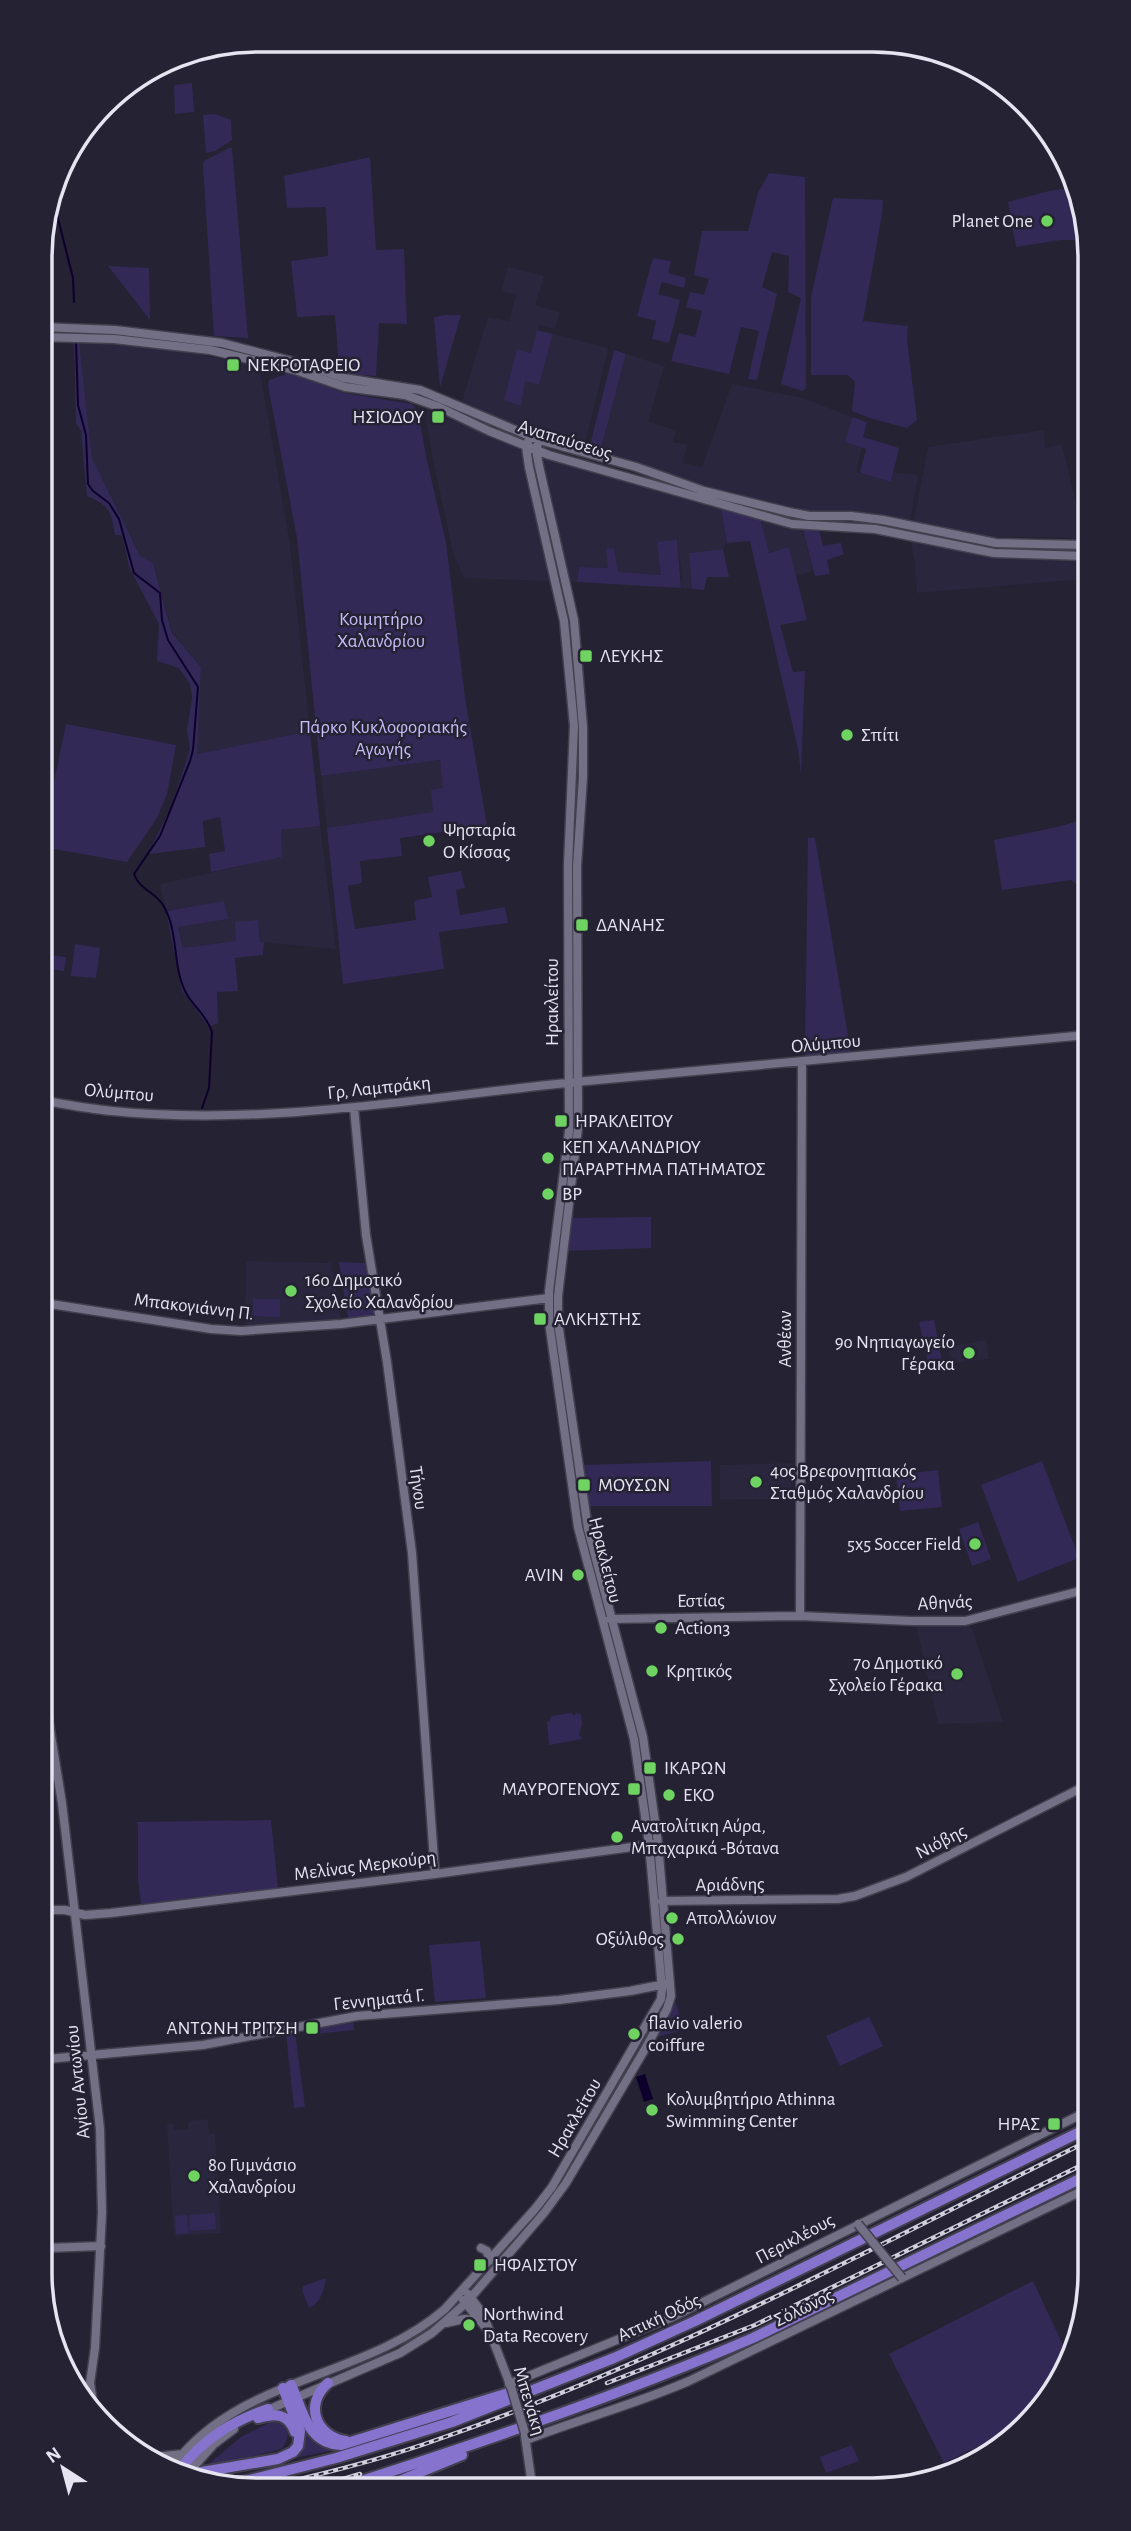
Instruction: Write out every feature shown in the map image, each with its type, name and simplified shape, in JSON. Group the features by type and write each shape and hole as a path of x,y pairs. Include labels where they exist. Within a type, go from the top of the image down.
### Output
{"highway":[{"name":"Αττική Οδός","path":"256,2478 407,2437 562,2380 695,2321 1078,2133"},
{"path":"369,2478 704,2359 753,2338 1078,2180"},
{"path":"287,2387 315,2435 331,2444 341,2445 526,2387 562,2380"},
{"path":"328,2383 317,2398 314,2409 316,2421 322,2430 333,2437 352,2441"},
{"path":"204,2471 285,2456 296,2449 300,2436 293,2398"},
{"path":"181,2463 227,2426 268,2409"},
{"path":"407,2478 517,2434 557,2413"},
{"path":"243,2423 273,2415 281,2415 289,2420 296,2437 285,2456"}],"street":[{"name":"Αναπαύσεως","path":"53,327 115,330 236,346 344,378 420,390 539,440 629,465 704,491 803,515 883,520 996,542 1078,545"},
{"name":"Αναπαύσεως","path":"53,337 184,346 264,362 345,387 408,396 439,407 526,447 792,524 875,529 994,554 1078,556"},
{"path":"178,355 184,346"},
{"path":"526,447 530,437"},
{"name":"Ηρακλείτου","path":"539,440 536,450 574,620 580,668 583,777 577,856 573,1082 549,1298 550,1330 578,1527 608,1619"},
{"name":"Ηρακλείτου","path":"191,2457 210,2428 230,2414 287,2387 395,2343 428,2323 461,2293 559,2178 655,2012 666,1984 662,1901 653,1844 634,1739 588,1529 559,1325 558,1296 578,1128 573,1082 568,865 573,739 570,667 564,621 526,447"},
{"name":"Ολύμπου","path":"573,1082 1078,1036"},
{"name":"Ανθέων","path":"800,1616 802,1062"},
{"name":"Γρ, Λαμπράκη","path":"191,1114 354,1108 573,1082"},
{"name":"Ολύμπου","path":"53,1102 111,1111 191,1114"},
{"name":"Τήνου","path":"354,1108 366,1235 412,1553 435,1874"},
{"path":"549,1298 554,1301 559,1325"},
{"name":"Μπακογιάννη Π.","path":"52,1304 225,1330 270,1330 549,1298"},
{"name":"Αθηνάς","path":"800,1616 965,1621 1078,1592"},
{"name":"Εστίας","path":"608,1619 800,1616"},
{"name":"Αγίου Αντωνίου","path":"52,1743 62,1803 100,2129 101,2246 91,2393"},
{"name":"Νιόβης","path":"798,1899 838,1899 855,1896 897,1880 1078,1789"},
{"name":"Ηρακλείτου","path":"191,2457 268,2409 400,2353 443,2324 469,2301 548,2207 571,2175 664,2016 670,1998 666,1984 653,1844"},
{"name":"Μελίνας Μερκούρη","path":"52,1911 85,1915 111,1913 435,1874 653,1844"},
{"name":"Αριάδνης","path":"662,1901 798,1899"},
{"name":"Γεννηματά Γ.","path":"52,2059 203,2045 356,2016 535,2002 666,1984"},
{"name":"Περικλέους","path":"510,2386 673,2317 1078,2116"},
{"name":"Σόλωνος","path":"525,2437 650,2397 689,2381 1078,2193"},
{"path":"858,2224 902,2278"},
{"path":"52,2248 101,2246"},
{"path":"481,2248 487,2251 489,2261"},
{"name":"Μπενάκη","path":"461,2293 483,2314 510,2386 525,2437 531,2478"},
{"name":"Μπενάκη","path":"469,2301 487,2329"},
{"path":"443,2324 464,2319 479,2320"},
{"path":"166,2456 191,2457 190,2467"}],"shaded area":[{"path":"508,267 544,276 535,305 559,312 555,329 539,325 531,353 517,350 525,381 539,385 553,334 608,348 584,448 543,439 462,401 488,317 509,321 516,295 501,291"},
{"path":"79,341 147,345 259,366 290,544 310,731 197,754 201,667 173,633 153,563 140,556 92,458"},
{"path":"626,354 664,366 648,422 676,430 673,442 687,445 683,463 702,467 732,384 803,398 852,417 845,442 862,447 856,472 891,482 894,472 918,475 910,520 853,512 803,511 780,507 705,487 600,452"},
{"path":"427,410 520,448 615,472 721,508 727,543 723,549 689,553 692,589 681,588 677,540 661,575 617,572 614,548 608,568 579,567 577,582 464,578 453,553 432,455"},
{"path":"1044,430 1045,448 1062,444 1078,514 1078,539 985,537 914,521 928,447"},
{"path":"760,518 802,526 813,571 796,576 789,547 768,553"},
{"path":"910,537 993,557 1078,558 1078,580 917,593"},
{"path":"440,760 444,789 433,812 327,828 321,776"},
{"path":"320,826 336,949 260,942 258,920 236,941 183,948 178,927 227,919 224,902 166,910 160,884 281,857 280,830"},
{"name":"16ο Δημοτικό Σχολείο Χαλανδρίου","path":"246,1261 331,1263 341,1319 245,1326"},
{"name":"9ο Νηπιαγωγείο Γέρακα","path":"986,1340 989,1359 951,1363 948,1347"},
{"name":"4ος Βρεφονηπιακός Σταθμός Χαλανδρίου","path":"791,1463 792,1500 720,1499 720,1465"},
{"name":"7o Δημοτικό Σχολείο Γέρακα","path":"970,1623 1003,1722 938,1724 916,1624"},
{"path":"645,2074 653,2099 644,2102 636,2077"},
{"name":"8ο Γυμνάσιο Χαλανδρίου","path":"208,2119 209,2134 215,2134 221,2233 174,2236 167,2124 173,2124 174,2130 188,2129 188,2123 191,2121"}],"green space":[{"path":"192,83 194,112 175,114 174,85"},
{"path":"215,114 231,120 232,140 215,151 206,153 203,115"},
{"path":"232,148 248,338 214,336 203,165 204,161"},
{"path":"370,157 376,250 404,249 407,324 379,323 376,376 352,373 339,368 335,315 297,317 291,261 328,256 326,207 287,208 284,176"},
{"path":"769,173 805,177 806,388 802,391 781,384 801,298 788,292 789,256 772,252 762,287 777,294 757,380 748,379 759,331 741,327 729,374 671,361 679,333 695,337 702,311 686,307 690,292 704,295 709,279 694,275 702,231 748,231 758,193"},
{"name":"Planet One","path":"1066,189 1072,205 1077,240 1016,247 1008,202"},
{"path":"833,198 883,200 863,321 908,326 907,340 917,420 907,428 852,411 855,382 848,375 811,375 811,297"},
{"path":"653,258 671,261 668,273 686,278 684,288 662,282 658,294 680,300 669,343 652,339 656,321 637,316"},
{"path":"108,266 149,268 150,320"},
{"path":"461,315 440,387 434,317"},
{"path":"537,330 553,334 539,385 525,381 521,406 504,400 517,349 531,353"},
{"path":"74,341 79,341 92,458 140,556 153,563 172,633 201,667 197,754 310,731 320,826 281,830 282,857 211,872 209,854 225,851 220,817 203,821 205,847 148,854 172,805 190,749 187,730 192,698 190,684 179,668 157,661 159,624 129,567 123,538 121,535 115,535 105,506 87,496 81,431 76,423"},
{"path":"614,350 626,354 600,452 589,449"},
{"name":"Κοιμητήριο Χαλανδρίου","path":"289,373 344,393 412,404 418,411 446,542 465,698 487,826 400,838 402,856 360,861 362,883 348,886 355,929 416,920 414,901 432,897 428,877 461,871 465,888 456,890 460,915 505,907 508,923 439,932 444,969 343,984 327,828 433,812 431,790 443,788 440,760 321,776 297,538 268,386 269,380"},
{"path":"852,417 867,422 863,437 899,448 891,482 860,473 866,449 845,442"},
{"path":"721,508 760,518 769,553 789,547 807,620 780,625 793,672 805,671 801,774 798,749 750,541 727,543"},
{"path":"802,526 819,529 823,546 841,543 844,554 827,560 830,574 815,576"},
{"path":"677,540 681,588 577,582 579,567 608,568 606,549 614,548 618,572 661,575 657,542"},
{"path":"723,549 729,577 707,577 704,590 692,589 689,553"},
{"path":"66,724 176,745 167,794 157,818 127,862 53,849 53,788"},
{"path":"1078,821 1078,885 1071,880 1002,890 994,840"},
{"path":"808,838 815,838 851,1053 805,1057"},
{"path":"224,901 228,919 178,927 183,948 236,941 235,922 258,920 260,942 264,942 263,955 235,958 238,991 217,992 218,1023 209,1027 182,991 166,911"},
{"path":"75,944 100,948 96,978 71,976"},
{"path":"53,955 66,957 64,971 53,970"},
{"path":"651,1217 651,1248 567,1251 570,1218"},
{"path":"339,1262 367,1263 376,1316 348,1318"},
{"path":"253,1299 280,1299 280,1317 253,1316"},
{"path":"934,1320 943,1366 929,1367 919,1322"},
{"path":"711,1461 712,1506 588,1506 583,1465"},
{"path":"1042,1461 1078,1558 1018,1582 981,1485"},
{"path":"938,1470 942,1507 900,1511 896,1475"},
{"name":"5x5 Soccer Field","path":"978,1522 991,1559 972,1566 959,1529"},
{"path":"572,1713 574,1716 576,1713 581,1715 579,1735 583,1739 549,1745 547,1721 549,1722 551,1716"},
{"path":"271,1820 278,1888 141,1904 136,1822"},
{"path":"480,1941 486,1998 435,2002 429,1945"},
{"path":"674,1997 684,2030 657,2037 668,2016"},
{"path":"869,2017 883,2046 840,2066 826,2036"},
{"path":"353,2020 354,2030 305,2035 304,2030"},
{"path":"295,2032 305,2107 294,2108 286,2034"},
{"path":"215,2213 216,2229 190,2231 189,2215"},
{"path":"187,2215 189,2233 176,2234 175,2216"},
{"path":"326,2278 319,2299 309,2308 303,2286"},
{"path":"1033,2281 1064,2348 1051,2376 1036,2398 1009,2428 944,2463 889,2354"},
{"path":"272,2421 282,2425 287,2431 287,2440 281,2449 204,2468 241,2437"},
{"path":"303,2426 315,2443 334,2450 290,2459 296,2454"},
{"path":"852,2445 859,2461 826,2473 820,2457"}],"waterway":[{"path":"57,215 73,278 74,302"},
{"path":"76,342 78,405 86,435 88,484 109,503 119,519 134,573 160,593 162,620 168,640 198,687 190,761 160,836 134,874 160,901 168,915 181,981 212,1032 209,1088 202,1108"}],"railway":[{"path":"302,2478 418,2446 606,2374 850,2261 1078,2146"},
{"path":"607,2383 755,2325 1078,2167"},
{"path":"347,2478 360,2474"}],"place":[{"name":"Planet One","path":"1047,221"},
{"name":"ΝΕΚΡΟΤΑΦΕΙΟ","path":"233,365"},
{"name":"ΗΣΙΟΔΟΥ","path":"438,417"},
{"name":"ΛΕΥΚΗΣ","path":"586,656"},
{"name":"Σπίτι","path":"847,735"},
{"name":"Ψησταρία Ο Κίσσας","path":"429,841"},
{"name":"ΔΑΝΑΗΣ","path":"582,925"},
{"name":"ΗΡΑΚΛΕΙΤΟΥ","path":"561,1121"},
{"name":"ΚΕΠ ΧΑΛΑΝΔΡΙΟΥ ΠΑΡΑΡΤΗΜΑ ΠΑΤΗΜΑΤΟΣ","path":"548,1158"},
{"name":"BP","path":"548,1194"},
{"name":"16ο Δημοτικό Σχολείο Χαλανδρίου","path":"291,1291"},
{"name":"ΑΛΚΗΣΤΗΣ","path":"540,1319"},
{"name":"9ο Νηπιαγωγείο Γέρακα","path":"969,1353"},
{"name":"4ος Βρεφονηπιακός Σταθμός Χαλανδρίου","path":"756,1482"},
{"name":"ΜΟΥΣΩΝ","path":"584,1485"},
{"name":"5x5 Soccer Field","path":"975,1544"},
{"name":"AVIN","path":"578,1575"},
{"name":"Action3","path":"661,1628"},
{"name":"Κρητικός","path":"652,1671"},
{"name":"7o Δημοτικό Σχολείο Γέρακα","path":"957,1674"},
{"name":"ΙΚΑΡΩΝ","path":"650,1768"},
{"name":"ΜΑΥΡΟΓΕΝΟΥΣ","path":"634,1789"},
{"name":"EKO","path":"669,1795"},
{"name":"Ανατολίτικη Αύρα, Μπαχαρικά -Βότανα","path":"617,1837"},
{"name":"Απολλώνιον","path":"672,1918"},
{"name":"Οξύλιθος","path":"678,1939"},
{"name":"ΑΝΤΩΝΗ ΤΡΙΤΣΗ","path":"312,2028"},
{"name":"flavio valerio coiffure","path":"634,2034"},
{"name":"Κολυμβητήριο Athinna Swimming Center","path":"652,2110"},
{"name":"ΗΡΑΣ","path":"1054,2124"},
{"name":"8ο Γυμνάσιο Χαλανδρίου","path":"194,2176"},
{"name":"ΗΦΑΙΣΤΟΥ","path":"480,2265"},
{"name":"Northwind Data Recovery","path":"469,2325"}],"park label":[{"name":"Πάρκο Κυκλοφοριακής Αγωγής","path":"383,738"}]}
